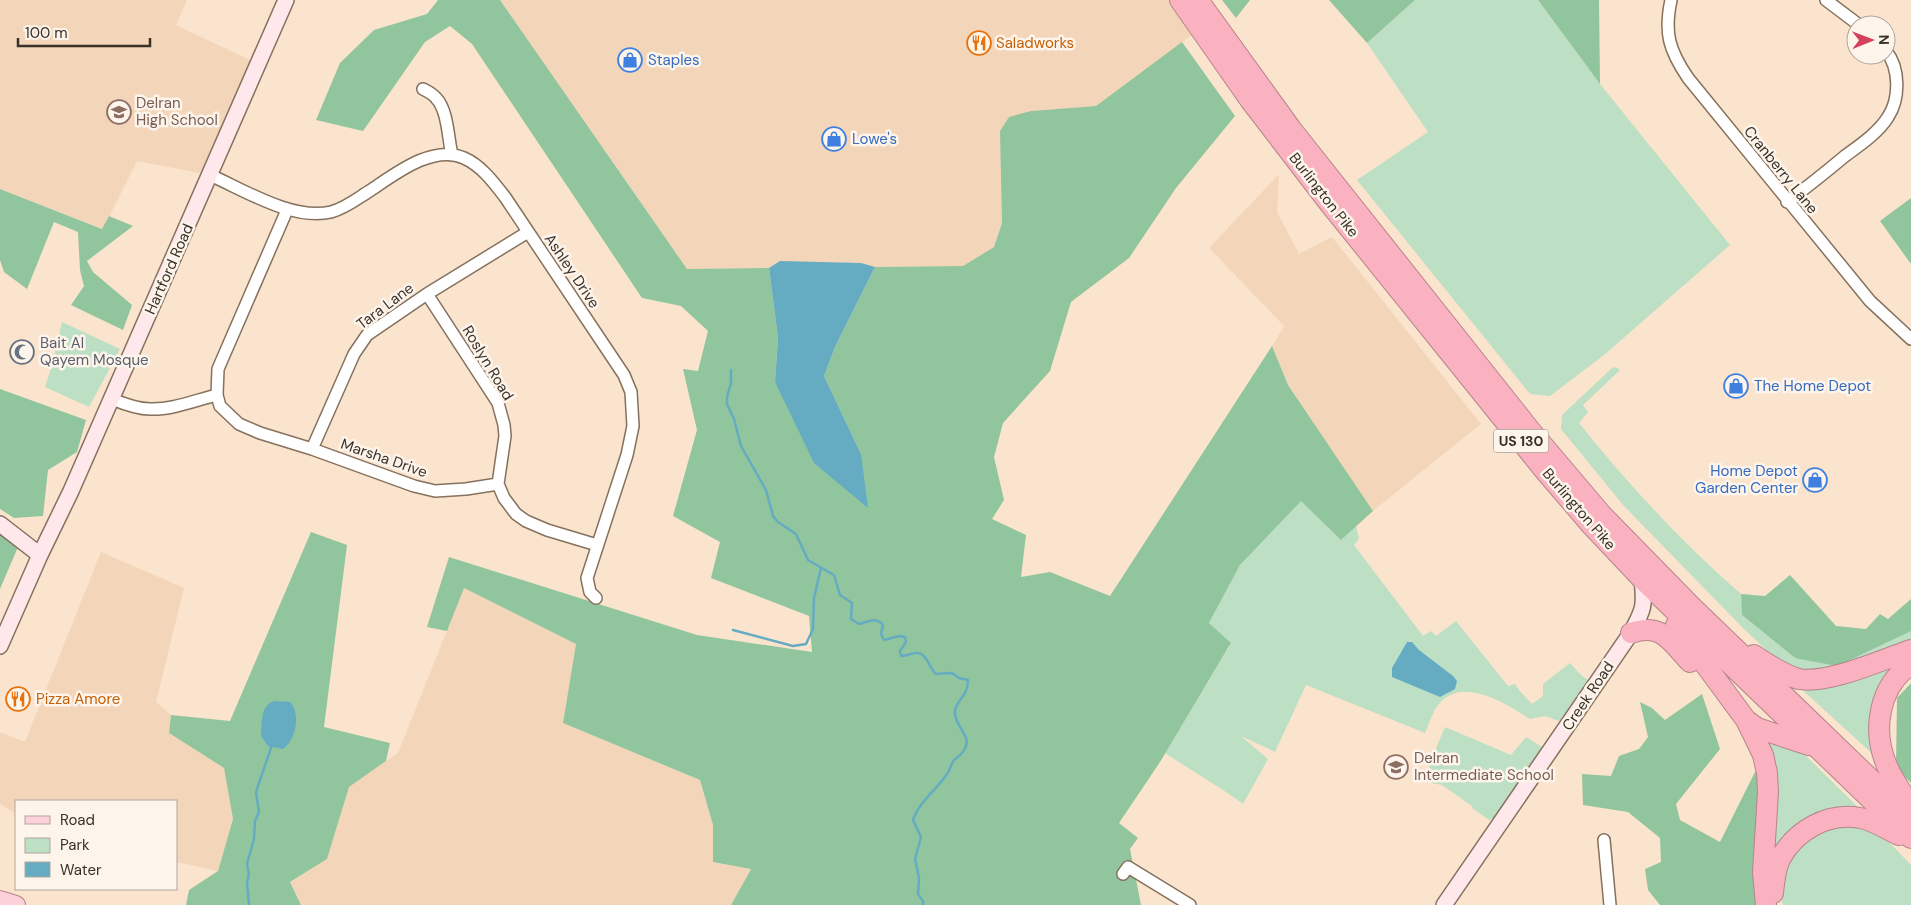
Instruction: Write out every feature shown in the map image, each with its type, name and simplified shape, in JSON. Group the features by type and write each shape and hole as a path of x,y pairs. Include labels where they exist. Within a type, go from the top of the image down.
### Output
{"highway":[{"name":"Burlington Pike","path":"1180,0 1250,100 1329,203 1545,471 1592,526 1642,579 1911,839"},
{"name":"Burlington Pike","path":"1198,0 1292,130 1542,446 1602,515 1692,607 1911,818"},
{"path":"1642,579 1746,720 1763,755 1767,773 1768,792 1763,872 1766,905"},
{"path":"1692,607 1746,650 1775,668 1798,678 1826,679 1911,650"},
{"path":"1631,633 1643,628 1660,632 1732,703"},
{"path":"1911,664 1888,689 1882,703 1879,735 1887,765 1911,807"},
{"path":"1746,720 1758,728 1816,747"},
{"path":"1774,905 1775,876 1780,860 1800,834 1814,825 1846,816 1860,818 1911,839"}],"main road":[{"name":"Hartford Road","path":"0,646 112,399 286,0"},
{"path":"0,524 40,555"},
{"name":"Creek Road","path":"1449,903 1631,633 1640,617 1645,602 1642,579"},
{"path":"0,900 16,905"}],"street":[{"name":"Cranberry Lane","path":"1671,0 1668,26 1675,58 1688,78 1787,202 1870,301 1911,338"},
{"path":"1826,0 1846,15"},
{"path":"1787,202 1862,144 1889,116 1897,92 1893,65"},
{"path":"210,175 287,210 306,214 331,212 347,206 388,179 421,161 437,155 452,155 441,104 436,97 423,89"},
{"name":"Ashley Drive","path":"452,155 464,158 488,175 505,197 624,375 631,392 633,426 627,455 586,578 590,592 596,598"},
{"path":"112,399 130,406 160,409 216,395 218,369 287,210"},
{"name":"Tara Lane","path":"312,449 354,354 367,335 427,294 528,232"},
{"name":"Roslyn Road","path":"427,294 498,403 505,436 498,484"},
{"name":"Marsha Drive","path":"216,395 220,406 239,424 414,486 435,491 498,484"},
{"path":"498,484 509,506 526,521 547,530 597,545"},
{"path":"1604,840 1610,905"},
{"path":"1125,870 1190,905"}],"shaded area":[{"name":"Delran High School","path":"0,0 187,0 176,25 258,64 210,175 137,161 103,229 0,189"},
{"path":"500,0 1180,0 1200,29 1096,106 1031,111 1001,169 1002,223 994,247 963,266 875,267 835,347 824,376 861,454 775,382 778,338 769,268 687,269"},
{"path":"1279,174 1277,212 1299,254 1332,237 1481,424 1373,511 1288,385 1272,346 1284,326 1209,248"},
{"path":"101,552 184,588 156,702 171,715 169,733 224,768 233,819 218,871 178,862 178,800 15,800 15,813 0,804 0,732 25,742"},
{"path":"464,588 576,644 563,723 700,780 713,825 713,862 751,868 731,905 301,905 290,882 327,859 349,787 398,753"}],"green space":[{"path":"438,0 500,0 687,269 769,268 778,338 775,382 861,454 824,376 835,347 875,267 963,266 994,247 1002,223 1000,131 1009,117 1031,111 1096,106 1182,42 1235,116 1176,188 1129,258 1071,302 1050,371 1003,423 994,457 1004,500 992,519 1026,535 1021,577 1050,572 1110,596 1272,346 1288,385 1373,511 1341,540 1301,501 1240,565 1209,623 1231,643 1160,762 1119,823 1138,838 1130,849 1141,905 731,905 751,869 713,862 713,825 700,780 563,723 576,644 464,588 447,631 427,627 449,557 697,635 812,652 809,616 711,578 720,542 673,516 697,430 683,369 698,371 708,331 681,306 642,298 472,44 450,26 425,42 363,131 316,120 340,63 374,30 427,14"},
{"path":"1222,0 1250,0 1236,18"},
{"path":"1329,0 1415,0 1367,43"},
{"path":"1415,0 1538,0 1600,84 1730,245 1604,355 1550,396 1530,394 1357,180 1428,132 1367,43"},
{"path":"1538,0 1599,0 1600,84"},
{"path":"0,189 102,229 109,216 133,226 87,261 93,272 132,305 123,330 71,305 84,286 80,270 78,232 54,222 27,289 4,272 0,260"},
{"path":"1911,198 1911,264 1880,221"},
{"path":"62,322 120,349 89,407 45,387"},
{"path":"1616,367 1620,370 1583,405 1588,412 1579,423 1656,512 1697,554 1741,594 1742,615 1795,658 1911,631 1911,642 1831,670 1799,673 1779,662 1743,628 1624,506 1561,429 1562,415 1612,368"},
{"path":"0,389 86,420 77,452 48,470 43,516 14,518 0,509"},
{"path":"1301,500 1341,540 1356,526 1359,539 1354,545 1423,636 1431,631 1436,636 1456,621 1508,686 1515,684 1532,704 1543,696 1543,684 1570,663 1589,681 1568,714 1559,721 1545,716 1530,719 1495,699 1482,694 1457,693 1446,698 1436,708 1425,733 1306,685 1275,752 1241,736 1268,759 1243,804 1165,753 1231,644 1209,623 1240,565"},
{"path":"0,525 21,540 0,589"},
{"path":"311,532 347,545 324,727 390,743 386,761 349,787 327,859 290,882 301,905 186,905 189,890 218,871 233,819 224,768 169,733 171,715 230,721"},
{"path":"1790,575 1836,626 1866,629 1880,614 1888,619 1911,599 1911,631 1837,666 1795,658 1742,615 1741,594 1765,596"},
{"path":"1909,656 1881,682 1872,717 1877,758 1798,686 1850,682"},
{"path":"1911,683 1911,783 1896,768 1897,698"},
{"path":"1702,694 1720,749 1676,804 1680,820 1720,842 1755,772 1761,774 1757,905 1660,905 1648,890 1645,869 1661,862 1660,838 1628,812 1583,805 1582,774 1611,776 1619,756 1639,749 1648,737 1640,702 1652,708 1665,720"},
{"path":"1445,727 1511,755 1526,737 1542,747 1543,750 1497,817 1489,820 1442,785 1431,783 1429,765"},
{"path":"1763,735 1799,749 1865,814 1848,811 1769,869"},
{"path":"1856,823 1890,843 1911,865 1911,905 1783,905 1779,889 1788,859 1814,832"}],"water":[{"path":"780,261 861,263 875,267 835,347 824,376 861,454 868,508 814,463 775,382 778,338 769,268"},
{"path":"1407,642 1412,642 1419,650 1453,676 1457,681 1455,689 1440,697 1392,677 1392,668"},
{"path":"276,701 290,702 295,713 296,727 294,734 283,749 268,746 261,736 264,710 267,705"}],"waterway":[{"path":"731,370 731,383 727,404 734,419 741,446 766,490 773,516 778,522 796,534 808,560 834,575 840,595 852,603 851,619 859,624 872,620 880,622 883,625 881,634 884,640 899,636 905,637 906,642 900,651 901,656 915,653 923,655 936,674 952,673 959,678 968,680 966,690 955,711 957,721 966,738 965,748 954,760 943,780 919,807 913,820 921,837 915,859 919,878 918,894 923,901 923,905"},
{"path":"733,630 793,646 806,644 813,629 814,598 821,568"},
{"path":"249,905 247,882 249,874 247,864 254,839 255,821 259,812 256,792 272,745"}],"place":[{"name":"Saladworks","path":"979,43"},
{"name":"Staples","path":"630,60"},
{"name":"Delran High School","path":"119,112"},
{"name":"Lowe's","path":"834,139"},
{"name":"Bait Al Qayem Mosque","path":"22,352"},
{"name":"The Home Depot","path":"1736,386"},
{"name":"Home Depot Garden Center","path":"1815,480"},
{"name":"Pizza Amore","path":"18,699"},
{"name":"Delran Intermediate School","path":"1396,767"}]}
